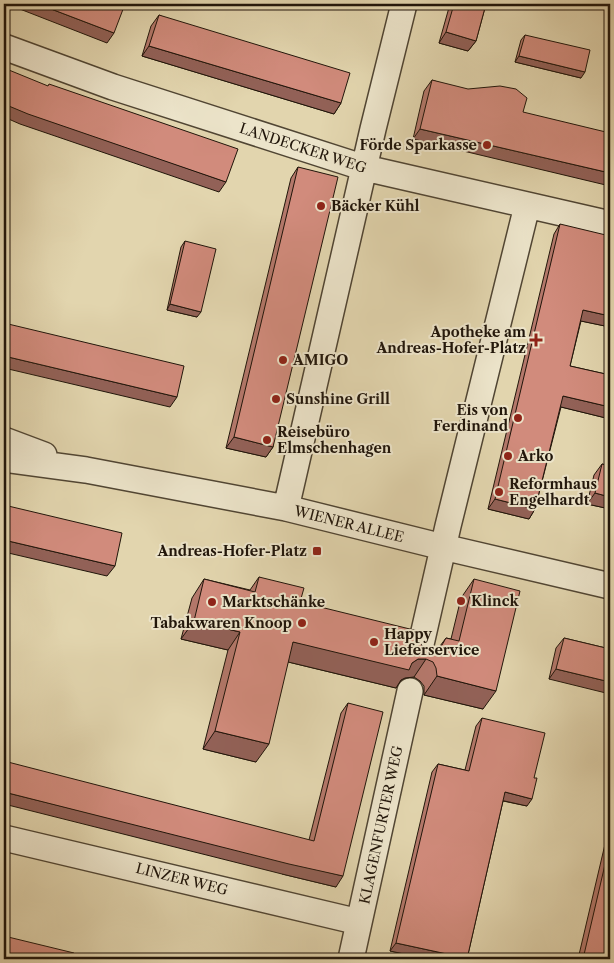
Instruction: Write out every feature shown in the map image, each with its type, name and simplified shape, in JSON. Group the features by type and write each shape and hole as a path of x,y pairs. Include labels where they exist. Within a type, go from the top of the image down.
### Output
{"street":[{"path":"286,508 404,4"},
{"name":"LANDECKER WEG","path":"4,47 113,87 365,168 610,224"},
{"path":"419,653 443,547 527,206"},
{"name":"WIENER ALLEE","path":"4,440 86,470"},
{"name":"WIENER ALLEE","path":"4,459 86,470 286,508 610,586"},
{"name":"KLAGENFURTER WEG","path":"351,959 410,692"},
{"name":"LINZER WEG","path":"4,838 360,922"}],"building":[{"path":"38,4 125,4 114,33"},
{"path":"454,4 486,4 476,41 446,32"},
{"path":"159,15 350,73 341,103 149,46"},
{"path":"525,35 590,50 585,72 519,56"},
{"path":"4,68 48,86 49,84 238,149 226,182 4,104"},
{"path":"432,80 468,89 500,86 516,89 527,98 523,112 610,133 610,173 420,129"},
{"path":"298,167 338,177 273,447 234,437"},
{"path":"560,224 610,236 610,316 583,310 570,366 610,375 610,407 563,396 535,509 495,499"},
{"path":"185,241 216,249 201,312 170,304"},
{"path":"4,323 184,366 177,397 4,356"},
{"path":"602,464 610,466 610,497 595,493"},
{"path":"4,505 122,533 115,566 4,540"},
{"path":"259,577 304,588 300,602 418,631 418,639 422,646 429,649 442,645 446,638 459,641 474,579 520,591 496,691 437,676 433,662 426,659 418,659 412,663 409,670 293,642 269,744 215,731 240,632 194,621 204,579 255,592"},
{"path":"564,638 610,649 610,682 556,669"},
{"path":"348,703 383,712 343,876 4,792 4,761 314,841"},
{"path":"482,718 545,733 534,778 537,778 532,799 505,792 467,959 446,959 447,954 396,943 438,764 469,771"},
{"path":"610,843 610,959 583,959"},
{"path":"4,936 74,953 72,959 4,959"}],"place":[{"name":"Förde Sparkasse","path":"487,145"},
{"name":"Bäcker Kühl","path":"321,206"},
{"name":"Apotheke am Andreas-Hofer-Platz","path":"536,340"},
{"name":"AMIGO","path":"283,360"},
{"name":"Sunshine Grill","path":"276,399"},
{"name":"Eis von Ferdinand","path":"518,418"},
{"name":"Reisebüro Elmschenhagen","path":"267,440"},
{"name":"Arko","path":"508,456"},
{"name":"Reformhaus Engelhardt","path":"499,492"},
{"name":"Andreas-Hofer-Platz","path":"317,551"},
{"name":"Klinck","path":"461,601"},
{"name":"Marktschänke","path":"212,602"},
{"name":"Tabakwaren Knoop","path":"302,623"},
{"name":"Happy Lieferservice","path":"374,642"}]}
